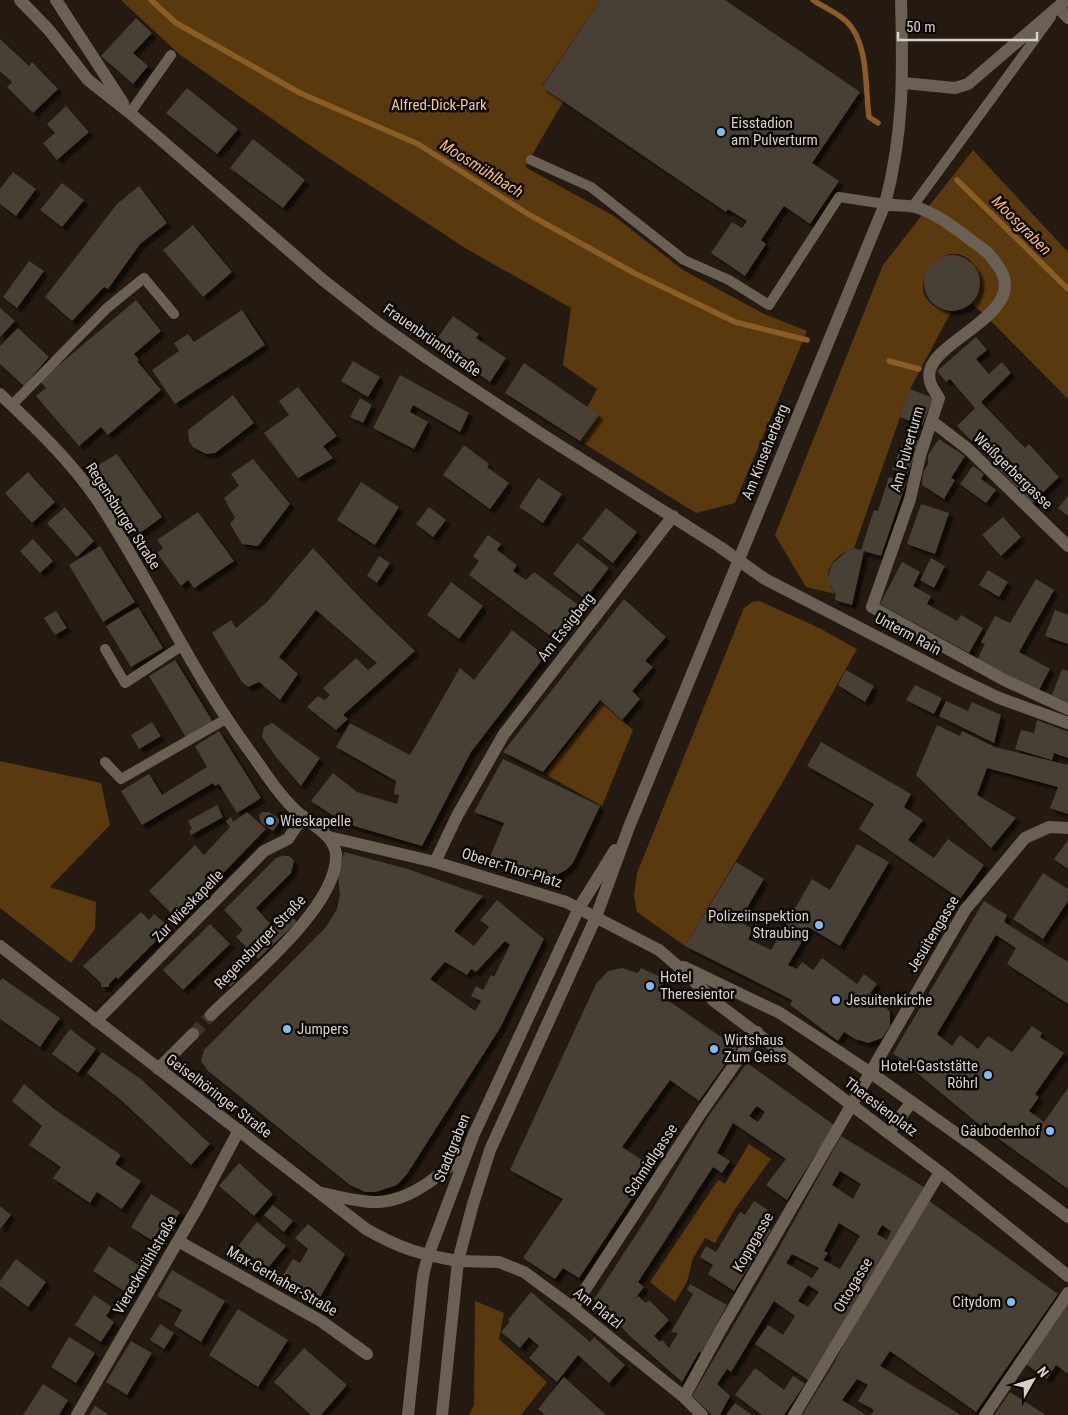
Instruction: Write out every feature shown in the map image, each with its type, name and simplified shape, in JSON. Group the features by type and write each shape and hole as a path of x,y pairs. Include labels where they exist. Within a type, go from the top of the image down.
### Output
{"street":[{"name":"Frauenbrünnlstraße","path":"20,0 49,30 88,80 324,280 379,324 543,435 673,516 738,560"},
{"name":"Frauenbrünnlstraße","path":"56,0 130,114"},
{"name":"Am Kinseherberg","path":"596,917 629,827 885,204 898,147 904,83 901,0"},
{"path":"904,83 955,88 968,84 1062,4 1068,18"},
{"path":"885,204 914,206"},
{"name":"Am Pulverturm","path":"914,206 933,214 989,253 1005,275 1006,290 1002,298 971,330 938,357 930,369 930,383 939,398 933,422 920,456 910,499 872,607 1006,681"},
{"name":"Regensburger Straße","path":"0,394 65,458 97,500 226,719 281,795 329,837 336,853 334,865 320,902 304,923 211,1016"},
{"name":"Weißgerbergasse","path":"933,422 968,449 1068,546"},
{"name":"Am Essigberg","path":"488,760 504,734 673,516"},
{"name":"Unterm Rain","path":"738,560 765,579 999,698 1068,724"},
{"path":"999,698 1006,681 1068,709"},
{"name":"Oberer-Thor-Platz","path":"434,862 488,760"},
{"name":"Zur Wieskapelle","path":"96,1021 264,851 288,839 303,816"},
{"name":"Am Kinseherberg","path":"579,908 629,827"},
{"name":"Jesuitengasse","path":"851,1105 964,910 1025,838 1048,827 1068,828"},
{"name":"Oberer-Thor-Platz","path":"329,837 434,862 579,908"},
{"name":"Theresienplatz","path":"579,908 658,950 675,962 780,1013 871,1073 975,1147 1068,1217"},
{"name":"Stadtgraben","path":"408,1415 423,1276 428,1256 468,1150 579,908"},
{"path":"442,1415 458,1261 490,1150 596,917"},
{"name":"Geiselhöringer Straße","path":"0,946 366,1229 398,1247 428,1256"},
{"name":"Theresienplatz","path":"675,962 714,1001 758,1032 940,1172 1068,1276"},
{"name":"Schmidlgasse","path":"573,1308 702,1111 758,1032"},
{"path":"158,1070 193,1034"},
{"path":"888,1133 911,1103"},
{"name":"Koppgasse","path":"684,1397 720,1331 851,1105"},
{"name":"Viereckmühlstraße","path":"77,1415 178,1241 238,1130"},
{"path":"318,1193 364,1201 389,1201 418,1189 432,1180 468,1150"},
{"name":"Ottogasse","path":"794,1415 940,1172"},
{"name":"Max-Gerhaher-Straße","path":"178,1241 321,1321 367,1354"},
{"name":"Am Platzl","path":"428,1256 458,1261 499,1262 510,1265 543,1285 573,1308 684,1397 702,1415"},
{"path":"985,1415 1065,1295"}],"lane":[{"path":"914,206 1062,4"},
{"path":"130,114 171,55"},
{"path":"532,160 591,187 684,260 729,280 769,305 840,197 885,204"},
{"path":"12,405 107,308 144,278 174,314"},
{"path":"105,650 125,683 182,645"},
{"path":"106,762 121,779 226,719"}],"green space":[{"name":"Alfred-Dick-Park","path":"121,0 601,0 542,86 563,102 525,167 614,216 683,270 764,314 807,331 735,503 696,513 572,436 597,389 563,365 571,308 465,248 321,153 179,54"},
{"path":"973,150 1068,252 1068,399 972,304 979,292 980,280 978,272 967,258 954,254 941,258 930,267 924,280 924,293 932,305 951,312 910,389 854,548 846,551 830,566 829,580 836,594 806,587 775,535 883,265"},
{"path":"760,601 819,628 857,649 784,780 685,946 637,912 634,895 637,873 744,608 752,602"},
{"path":"601,702 633,730 602,806 545,774"},
{"path":"0,761 101,783 110,825 50,887 96,902 95,929 71,963 0,908"},
{"path":"749,1144 771,1159 735,1209 715,1243 705,1238 693,1258 687,1282 675,1302 650,1282 718,1180 725,1184"},
{"path":"475,1301 504,1313 499,1339 547,1382 521,1415 469,1415 474,1405"}],"building":[{"name":"Eisstadion am Pulverturm","path":"601,0 725,0 860,92 812,163 839,181 810,224 784,206 761,240 766,244 745,276 711,253 732,222 742,228 747,221 728,209 726,212 542,87"},
{"path":"136,18 152,33 133,53 148,66 133,84 101,56"},
{"path":"0,39 29,66 32,62 58,89 33,113 7,87 12,82 0,71"},
{"path":"187,88 238,129 217,154 166,113"},
{"path":"66,106 89,132 57,160 43,143 55,133 47,124"},
{"path":"253,139 305,180 283,208 230,168"},
{"path":"13,172 36,189 16,216 0,204 0,189"},
{"path":"62,183 84,200 62,227 40,210"},
{"path":"139,186 167,223 140,244 108,289 104,287 72,321 45,297 117,204"},
{"path":"193,225 232,272 203,297 163,250"},
{"path":"946,255 958,255 968,259 976,267 980,283 976,299 968,307 958,311 946,311 936,307 928,299 924,289 924,277 928,267 936,259"},
{"path":"29,261 44,271 17,308 3,297"},
{"path":"136,300 161,331 134,354 139,360 137,361 161,390 108,435 101,427 79,446 36,396 46,388 40,381"},
{"path":"0,308 15,321 0,337"},
{"path":"242,310 265,345 175,404 152,370 179,351 174,343 188,334 194,342"},
{"path":"453,316 479,334 476,338 506,358 490,382 434,343"},
{"path":"18,328 49,357 24,386 0,364 0,346"},
{"path":"976,337 987,350 976,359 989,374 1002,362 1011,373 981,402 1025,448 1029,444 1059,477 1032,503 957,426 975,408 950,379 946,382 937,371"},
{"path":"353,361 380,377 368,397 341,381"},
{"path":"524,363 599,415 580,441 505,393"},
{"path":"400,375 469,413 460,432 413,405 410,412 428,422 414,449 373,428"},
{"path":"298,387 337,436 323,446 333,458 298,478 264,433 289,415 279,401"},
{"path":"910,389 933,398 922,426 900,417"},
{"path":"233,395 254,423 215,453 206,454 193,447 189,441 188,430"},
{"path":"360,398 372,405 363,423 350,417"},
{"path":"906,435 920,441 907,475 892,469"},
{"path":"939,439 965,456 951,478 955,480 944,499 922,485 923,472 928,464 928,455"},
{"path":"464,445 489,464 487,467 509,483 490,509 443,475"},
{"path":"117,454 162,517 140,533 95,467"},
{"path":"253,459 290,504 258,546 242,544 230,524 235,518 224,498 239,486 231,474"},
{"path":"973,466 984,474 981,479 996,490 986,503 960,484"},
{"path":"28,472 55,502 32,523 5,493"},
{"path":"889,477 906,483 881,556 864,551 852,605 835,600 836,594 827,580 832,564 847,551 854,548 861,550 874,510 878,511"},
{"path":"538,478 562,494 543,523 519,507"},
{"path":"361,482 399,507 375,545 337,520"},
{"path":"1068,496 1068,516 1058,508"},
{"path":"921,504 949,513 935,554 907,544"},
{"path":"65,507 94,541 77,557 47,523"},
{"path":"429,507 446,520 433,537 416,524"},
{"path":"606,508 637,532 613,563 582,539"},
{"path":"198,512 234,561 194,588 188,580 181,586 157,553 163,548 157,540"},
{"path":"1003,517 1021,537 1001,556 982,535"},
{"path":"488,535 501,544 497,550 517,565 513,571 526,580 534,572 581,607 556,640 469,575 479,561 473,556"},
{"path":"33,539 53,561 40,573 20,551"},
{"path":"577,543 609,568 585,599 553,574"},
{"path":"100,546 135,602 103,622 69,565"},
{"path":"313,548 367,605 415,651 343,715 348,719 336,730 307,707 318,696 325,700 330,695 323,688 356,658 368,670 377,663 316,610 279,657 298,674 280,700 259,682 248,687 242,682 212,633 231,620 236,628 267,602"},
{"path":"379,556 390,563 377,583 367,576"},
{"path":"931,558 945,566 934,588 920,580"},
{"path":"902,562 920,572 913,586 931,596 927,604 957,621 961,615 983,628 969,653 880,604"},
{"path":"988,570 1008,582 999,597 979,585"},
{"path":"1036,579 1054,590 1019,652 1050,669 1038,692 977,660 985,644 981,642 995,616 1010,623"},
{"path":"451,582 483,606 459,639 427,615"},
{"path":"624,599 666,637 645,661 653,667 632,691 640,699 622,720 600,700 543,772 503,752"},
{"path":"138,607 163,648 131,667 106,626"},
{"path":"1055,610 1068,615 1068,644 1045,636"},
{"path":"56,611 67,628 55,635 44,618"},
{"path":"512,630 545,656 471,752 422,846 344,823 311,801 333,773 357,792 397,804 399,795 394,794 396,781 336,747 350,723 410,755 460,668 474,680"},
{"path":"175,660 213,722 187,739 149,676"},
{"path":"1062,669 1068,671 1068,702 1052,695"},
{"path":"846,670 874,686 865,702 838,685"},
{"path":"915,685 942,698 934,714 906,700"},
{"path":"946,701 968,711 972,702 1001,715 994,743 939,716"},
{"path":"1037,720 1068,732 1068,758 1054,753 1052,760 1015,749 1021,730 1034,733"},
{"path":"152,722 161,736 139,749 131,735"},
{"path":"272,723 320,758 301,786 276,757 262,737 264,727"},
{"path":"937,725 960,736 962,731 995,747 1068,765 1068,814 1050,808 1058,787 987,768 977,795 1016,818 991,848 916,775"},
{"path":"219,731 261,798 237,813 219,784 215,786 213,783 142,825 121,791 149,774 162,795 207,767 195,746"},
{"path":"821,742 911,794 904,807 923,820 908,840 934,858 948,839 984,865 960,899 859,829 874,804 807,766"},
{"path":"503,759 600,806 573,863 566,870 553,877 543,878 488,862 504,823 474,812"},
{"path":"217,805 223,817 191,835 189,831 192,829 188,821"},
{"path":"247,812 266,829 178,920 149,891 195,845 204,855 230,827 226,821 231,817 233,822"},
{"name":"Wieskapelle","path":"262,812 269,812 281,820 273,831 261,823 259,815"},
{"path":"1068,840 1068,869 1054,859"},
{"name":"Polizeiinspektion Straubing","path":"857,844 889,862 840,946 810,928 788,965 797,969 802,962 813,970 822,958 857,984 864,974 877,984 870,993 881,1001 890,1012 890,1026 882,1038 868,1043 855,1039 844,1032 838,1041 790,1005 792,1000 685,946 736,862 764,879 739,921 753,929 748,939 771,950 812,879 830,890"},
{"path":"344,852 408,869 483,896 454,931 474,946 489,927 480,920 497,900 544,939 500,1028 407,1174 397,1185 376,1192 365,1192 350,1185 208,1071 201,1061 204,1050 326,927 337,909 340,895 338,876","holes":["505,941 510,945 494,977 491,975 483,990 476,986 471,996 481,1001 475,1011 430,979 445,962 467,975 471,969 476,972"]},
{"path":"289,856 294,861 291,873 256,908 274,928 288,914 297,922 258,959 236,937 243,930 224,910 276,858"},
{"path":"1043,873 1068,889 1068,901 1043,939 1013,919"},
{"path":"984,901 1007,915 1004,922 1068,962 1068,1004 1007,964 1016,948 996,935 937,1034 952,1046 960,1035 978,1049 988,1036 1012,1052 1032,1026 1042,1033 1040,1037 1064,1053 1035,1094 1039,1097 1029,1111 1044,1122 1068,1088 1068,1189 981,1126 893,1053"},
{"path":"141,912 149,920 154,914 170,927 118,979 116,977 109,984 109,987 101,987 101,983 83,966"},
{"path":"210,924 230,944 183,990 163,970"},
{"path":"622,968 638,973 641,968 665,979 662,987 668,987 670,992 666,999 737,1048 699,1101 670,1080 622,1147 653,1167 579,1278 563,1268 555,1279 523,1258 563,1199 510,1170 596,984 608,971"},
{"path":"230,970 239,979 230,987 222,979"},
{"path":"2,978 60,1018 40,1047 0,1019 0,981"},
{"path":"70,1029 96,1049 78,1073 52,1054"},
{"path":"102,1052 142,1080 210,1144 191,1165 122,1101 87,1073"},
{"path":"747,1063 834,1125 787,1200 766,1185 786,1159 733,1123 717,1153 730,1161 722,1173 713,1167 638,1282 644,1287 633,1301 638,1296 646,1303 649,1300 669,1320 654,1336 660,1342 662,1340 669,1348 678,1333 671,1332 693,1294 687,1290 690,1284 727,1305 701,1353 699,1352 682,1382 631,1337 594,1299 652,1210 709,1115","holes":["757,1106 765,1112 758,1122 749,1116"]},
{"path":"24,1084 54,1109 121,1155 115,1164 141,1181 122,1209 97,1192 90,1203 53,1178 61,1167 29,1145 42,1126 12,1101"},
{"path":"841,1136 924,1187 808,1380 755,1344 768,1325 783,1335 795,1316 774,1301 731,1372 727,1369 717,1384 730,1396 720,1415 712,1415 692,1396 775,1255","holes":["840,1171 861,1184 853,1199 832,1185","839,1223 860,1236 840,1269 823,1260 828,1253 824,1251","882,1225 891,1231 887,1240 877,1234","792,1254 819,1268 812,1278 786,1263","808,1285 819,1292 808,1307 798,1301"]},
{"path":"239,1163 273,1194 254,1216 219,1186"},
{"path":"151,1194 180,1212 159,1245 131,1227"},
{"path":"928,1200 1058,1294 976,1412 890,1351 880,1366 961,1415 871,1415 874,1410 858,1401 868,1385 857,1379 842,1400 866,1415 802,1415 833,1365 873,1288"},
{"path":"754,1201 768,1210 760,1224 771,1230 734,1291 708,1274 713,1265 700,1257 706,1246 716,1252 740,1212 745,1215"},
{"path":"273,1205 293,1221 284,1232 264,1215"},
{"path":"0,1206 11,1215 0,1229"},
{"path":"257,1222 286,1246 267,1269 238,1246"},
{"path":"308,1224 345,1254 319,1299 282,1277 293,1259 300,1263 308,1249 295,1238"},
{"path":"109,1246 146,1270 130,1295 93,1271"},
{"path":"16,1259 46,1282 28,1307 0,1286 0,1281"},
{"path":"172,1270 225,1301 201,1342 174,1325 182,1310 157,1296"},
{"path":"531,1292 590,1342 594,1337 625,1365 609,1383 578,1355 557,1382 529,1358 539,1346 529,1337 520,1348 501,1332 510,1321 508,1320"},
{"path":"94,1295 112,1307 106,1316 114,1322 101,1342 75,1325"},
{"path":"1068,1302 1068,1374 1056,1365 1047,1379 1023,1362"},
{"path":"238,1309 288,1340 258,1387 209,1355"},
{"path":"160,1324 174,1333 164,1349 150,1340"},
{"path":"69,1337 95,1353 76,1383 51,1367"},
{"path":"131,1341 152,1353 127,1395 106,1382"},
{"path":"304,1348 347,1385 321,1415 311,1415 274,1382"},
{"path":"755,1368 784,1390 793,1376 805,1384 784,1415 762,1415 735,1395"},
{"path":"564,1377 606,1415 545,1415 538,1409"},
{"path":"43,1384 68,1400 59,1415 23,1415"},
{"path":"1010,1392 1046,1415 994,1415"},
{"path":"735,1403 752,1415 726,1415"},
{"path":"95,1406 109,1415 89,1415"}],"waterway":[{"name":"Moosmühlbach","path":"151,0 176,23 300,93 418,144 528,214 636,274 735,322 807,340"},
{"name":"Moosgraben","path":"813,0 846,21 859,41 865,66 869,117 878,123"},
{"name":"Moosgraben","path":"957,180 1068,289"},
{"name":"Moosmühlbach","path":"889,361 919,369"}],"tunnel":[{"path":"193,1034 211,1015"}],"place":[{"name":"Eisstadion am Pulverturm","path":"721,132"},
{"name":"Wieskapelle","path":"270,821"},
{"name":"Polizeiinspektion Straubing","path":"819,925"},
{"name":"Hotel Theresientor","path":"650,986"},
{"name":"Jesuitenkirche","path":"836,1000"},
{"name":"Jumpers","path":"287,1029"},
{"name":"Wirtshaus Zum Geiss","path":"714,1049"},
{"name":"Hotel-Gaststätte Röhrl","path":"988,1075"},
{"name":"Gäubodenhof","path":"1050,1131"},
{"name":"Citydom","path":"1011,1302"}]}
